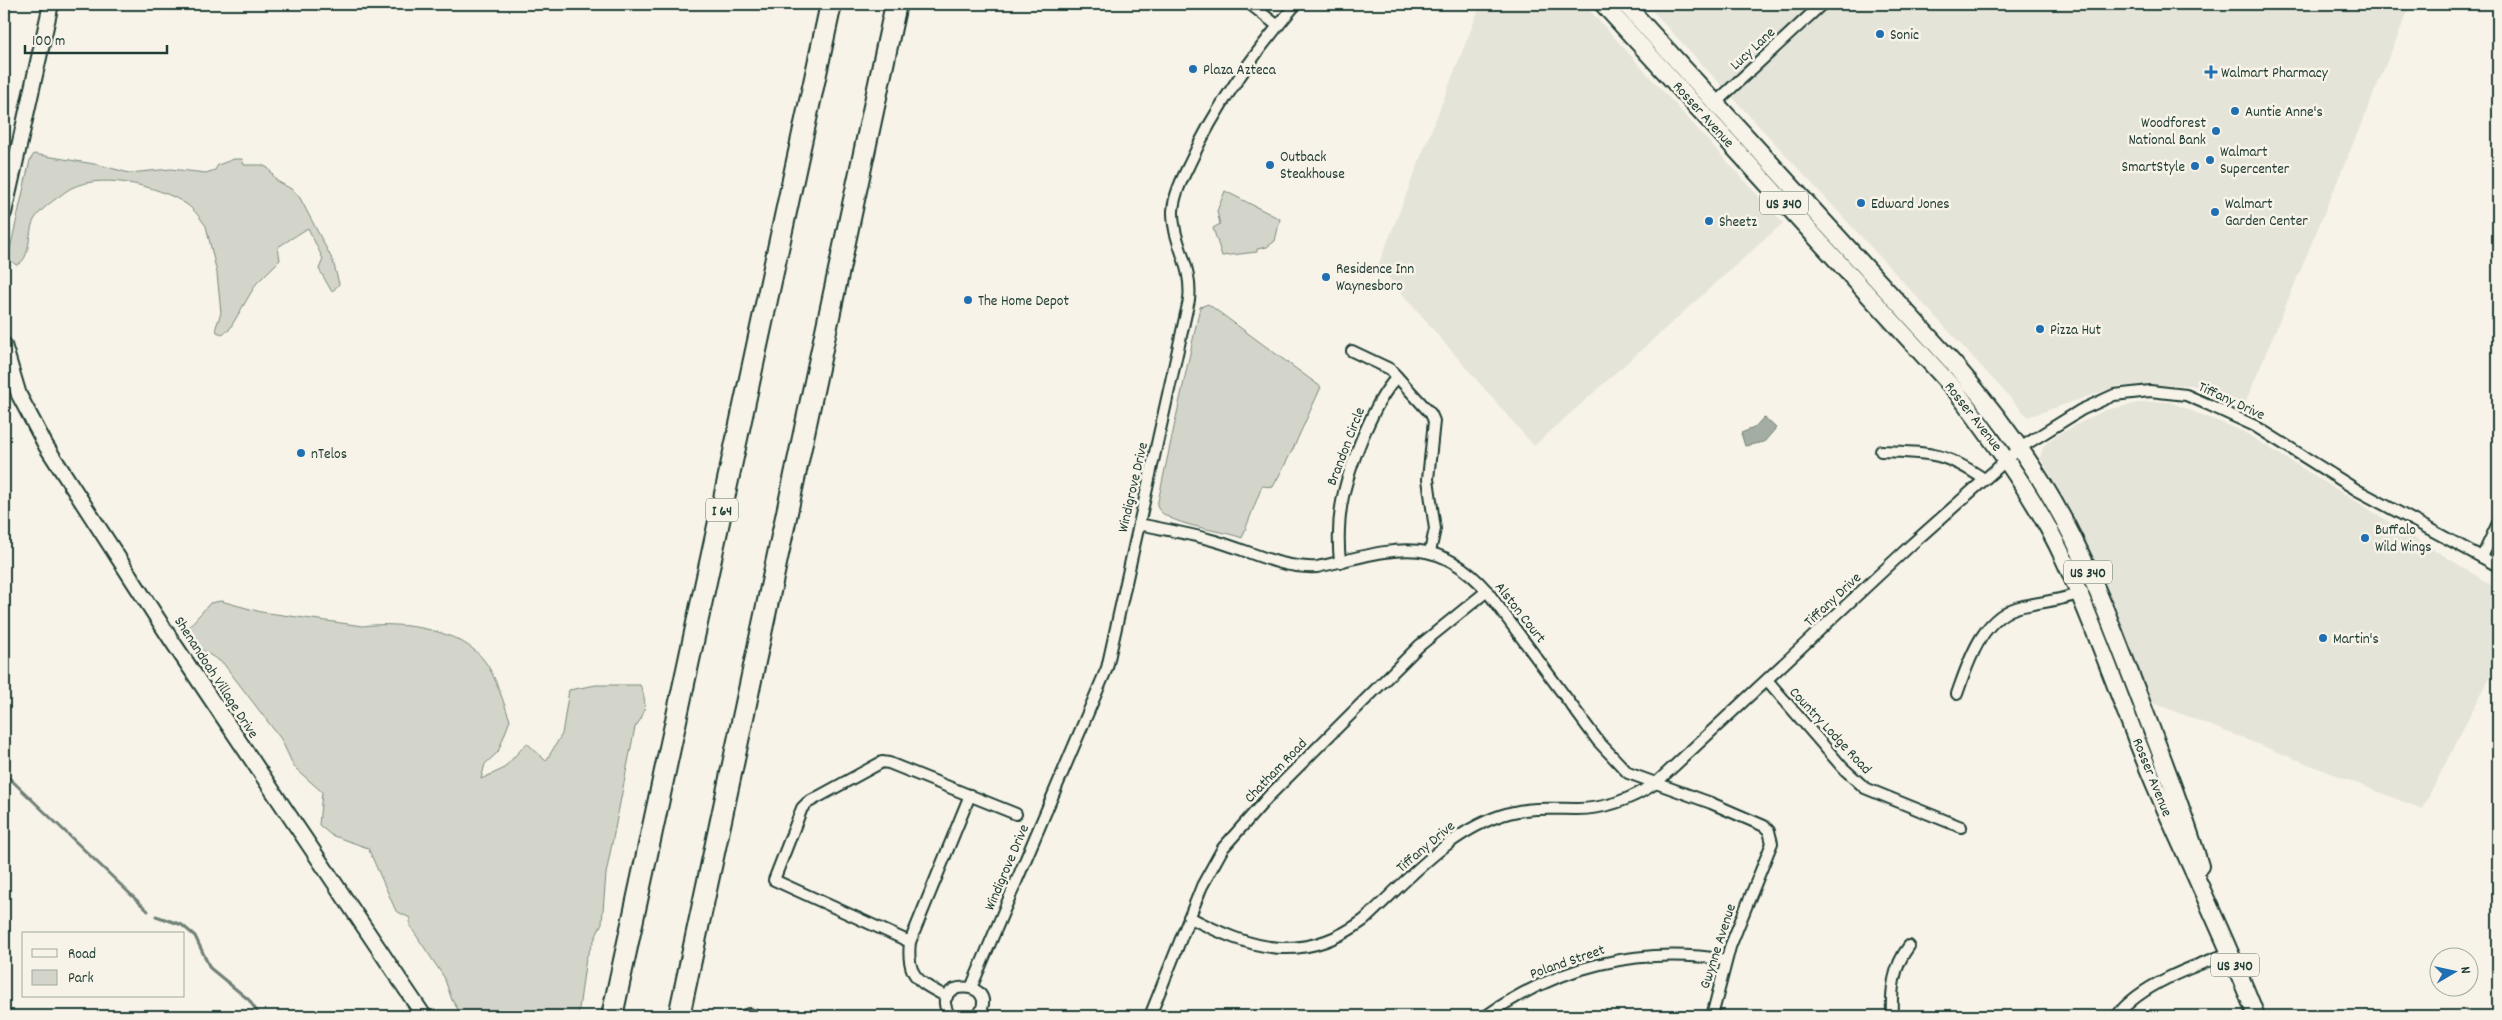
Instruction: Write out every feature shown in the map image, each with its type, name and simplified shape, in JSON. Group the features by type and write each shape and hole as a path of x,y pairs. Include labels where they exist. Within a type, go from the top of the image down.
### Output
{"highway":[{"name":"I 64","path":"612,1016 831,4"},
{"path":"679,1016 896,4"}],"main road":[{"name":"Rosser Avenue","path":"1602,4 1957,392 2028,492 2062,556 2079,594 2157,791 2214,914 2256,1016"},
{"name":"Rosser Avenue","path":"1625,4 1954,364 1982,396 2020,448 2057,508 2095,587 2181,803 2214,914"}],"street":[{"path":"4,213 51,4"},
{"path":"1250,4 1278,26"},
{"name":"Windigrove Drive","path":"971,988 1107,668 1190,288 1188,268 1174,227 1174,200 1192,156 1217,110 1240,74 1296,4"},
{"name":"Lucy Lane","path":"1703,115 1822,4"},
{"name":"Shenandoah Village Drive","path":"4,345 19,395 46,446 172,641 424,1016"},
{"path":"1352,352 1384,365 1398,377 1434,421 1428,479 1435,529 1430,552"},
{"name":"Brandon Circle","path":"1340,562 1339,514 1346,480 1379,400 1398,377"},
{"name":"Tiffany Drive","path":"1189,917 1212,929 1261,946 1289,950 1320,945 1350,931 1444,848 1476,826 1526,810 1579,809 1612,804 1632,797 1656,783 1984,479 2020,448 2081,410 2114,395 2150,391 2186,395 2255,426 2357,490 2498,566"},
{"path":"1881,451 1936,454 1961,463 1984,479"},
{"path":"2482,558 2498,523"},
{"name":"Alston Court","path":"1139,524 1209,539 1292,566 1317,567 1395,550 1430,552 1457,564 1474,577 1487,591 1612,757 1628,773 1711,803 1764,826 1769,832 1772,843 1754,886"},
{"path":"1957,694 1973,652 1990,624 1999,616 2020,606 2079,594 2095,587"},
{"name":"Chatham Road","path":"1150,1016 1189,917 1214,863 1235,834 1269,796 1419,646 1487,591"},
{"name":"Country Lodge Road","path":"1767,680 1843,768 1865,788 1961,827"},
{"path":"910,942 774,880 799,816 807,803 882,762 889,763 1016,814"},
{"path":"947,997 928,987 913,974 909,962 910,942 970,795"},
{"name":"Gwynne Avenue","path":"1712,1016 1726,960 1754,886"},
{"path":"1892,1016 1893,980 1899,961 1909,946"},
{"path":"2117,1016 2134,1000 2174,974 2230,954"},
{"name":"Poland Street","path":"1486,1016 1528,990 1595,964 1647,956 1681,955 1726,960"},
{"path":"949,1016 946,1003 947,997 957,987 971,988 981,999 981,1011 978,1016"},
{"path":"742,1016 749,1014 755,1016"}],"shaded area":[{"path":"1481,4 1584,4 1783,223 1534,446 1378,266"},
{"path":"1646,4 2411,4 2244,406 2192,385 2118,386 2028,417"},
{"path":"2144,402 2170,402 2242,431 2498,589 2498,661 2422,809 2151,702 2106,591 2068,506 2040,457 2044,445 2057,435 2105,410"},
{"path":"1764,417 1776,428 1764,442 1745,446 1741,433 1754,428"}],"green space":[{"path":"34,154 100,165 129,173 171,169 206,173 215,170 218,165 234,159 242,159 244,165 262,165 268,168 277,181 293,190 300,198 333,261 339,284 332,292 319,269 323,259 308,228 278,247 280,260 256,284 229,330 222,334 217,332 216,327 221,313 217,273 206,226 192,209 174,197 143,186 109,181 77,185 44,208 32,225 25,258 16,265 8,258 30,160"},
{"path":"1225,191 1280,219 1275,241 1267,247 1257,249 1257,252 1222,256 1213,228 1220,224 1217,211"},
{"path":"1208,304 1321,387 1292,451 1273,487 1262,486 1242,538 1170,518 1162,513 1157,506 1200,307"},
{"path":"221,601 261,612 363,626 395,625 430,630 463,642 476,651 490,669 510,720 498,752 485,764 481,779 503,769 527,743 546,761 562,734 569,690 596,685 640,685 645,707 642,717 635,727 606,874 602,923 586,958 578,1016 462,1016 452,1000 444,977 410,926 410,918 396,911 368,848 331,835 319,825 322,792 294,767 281,739 223,663 205,652 187,636 187,629 210,603"}],"waterway":[{"path":"4,773 148,911"},
{"path":"156,916 182,925 195,936 210,968 249,1000 260,1016"}],"place":[{"name":"Sonic","path":"1880,34"},
{"name":"Plaza Azteca","path":"1193,69"},
{"name":"Walmart Pharmacy","path":"2211,72"},
{"name":"Auntie Anne's","path":"2235,111"},
{"name":"Woodforest National Bank","path":"2216,131"},
{"name":"Walmart Supercenter","path":"2210,160"},
{"name":"Outback Steakhouse","path":"1270,165"},
{"name":"SmartStyle","path":"2195,166"},
{"name":"Edward Jones","path":"1861,203"},
{"name":"Walmart Garden Center","path":"2215,212"},
{"name":"Sheetz","path":"1709,221"},
{"name":"Residence Inn Waynesboro","path":"1326,277"},
{"name":"The Home Depot","path":"968,300"},
{"name":"Pizza Hut","path":"2040,329"},
{"name":"nTelos","path":"301,453"},
{"name":"Buffalo Wild Wings","path":"2365,538"},
{"name":"Martin's","path":"2323,638"}]}
